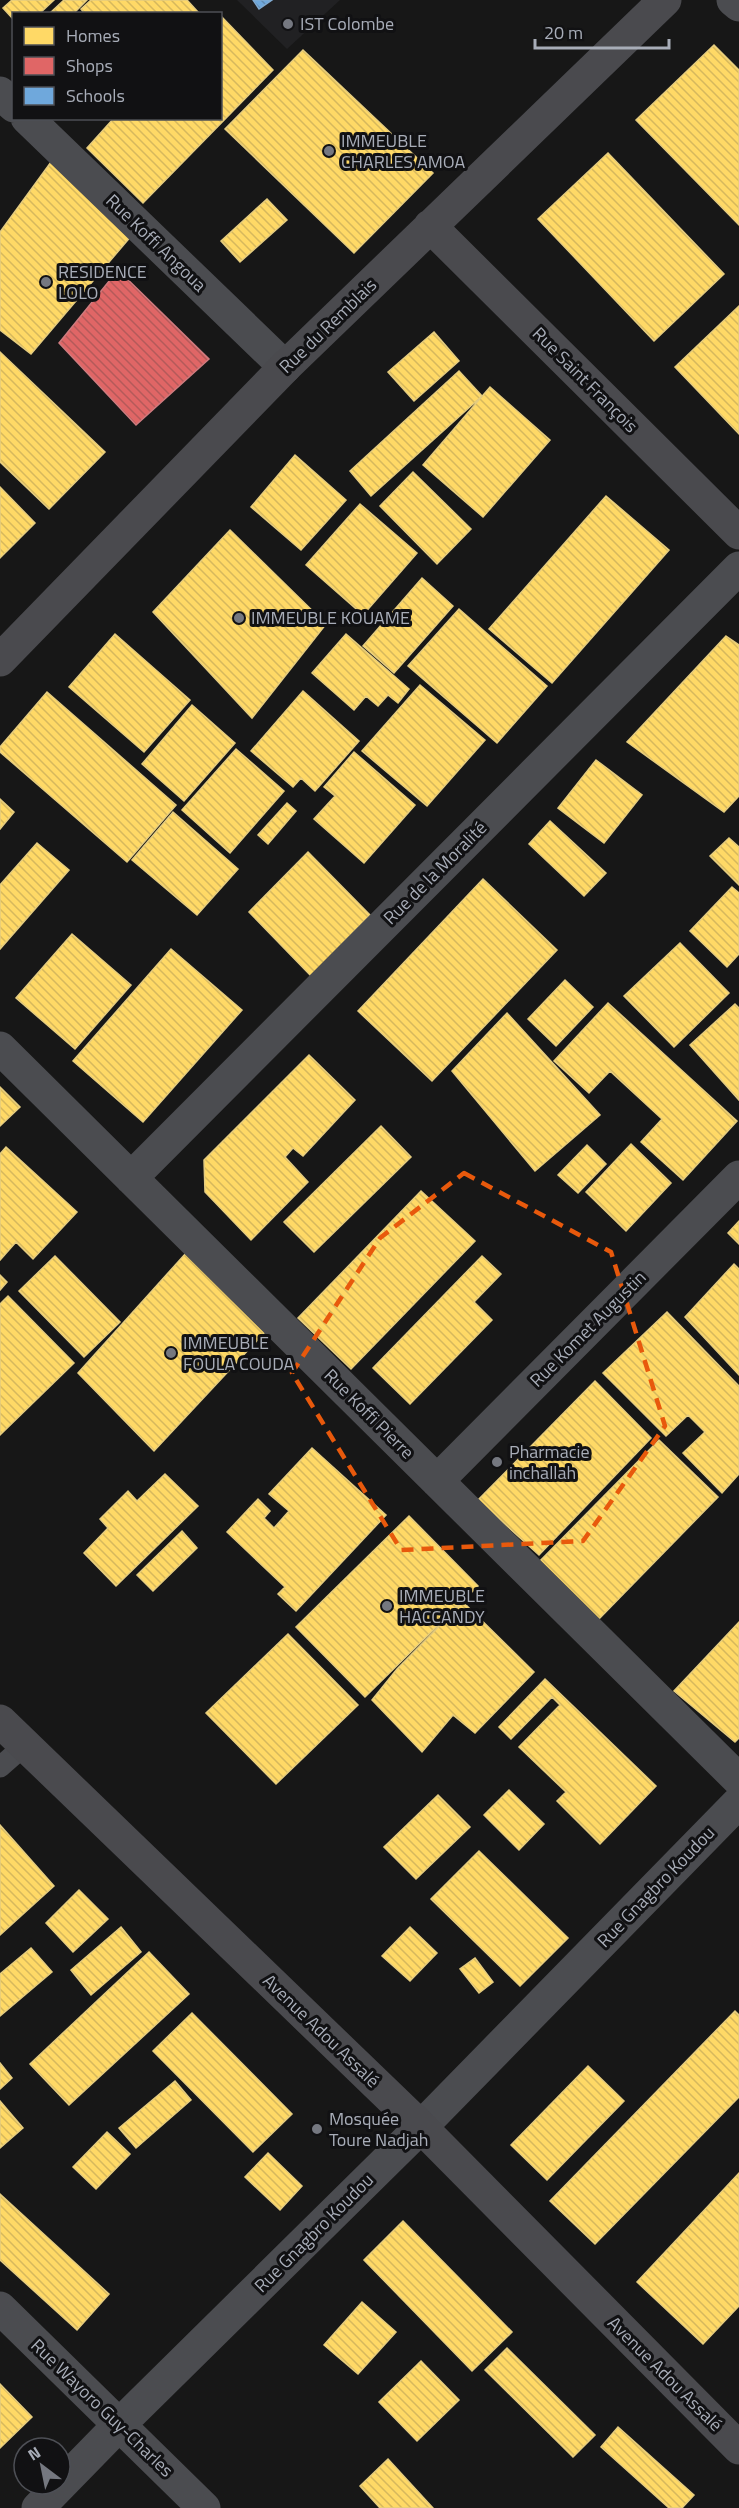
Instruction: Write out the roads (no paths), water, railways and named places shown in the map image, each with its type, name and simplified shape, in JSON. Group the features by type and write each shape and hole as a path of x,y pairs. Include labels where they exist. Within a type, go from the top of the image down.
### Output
{"street":[{"name":"Rue du Remblais","path":"0,660 285,367 665,0"},
{"path":"733,0 739,5"},
{"path":"0,93 12,104"},
{"name":"Rue Koffi Angoua","path":"29,120 285,367"},
{"name":"Rue Saint François","path":"430,226 739,533"},
{"name":"Rue de la Moralité","path":"131,1178 739,568"},
{"name":"Rue Koffi Pierre","path":"0,1048 739,1780"},
{"name":"Rue Komet Augustin","path":"437,1481 739,1177"},
{"name":"Avenue Adou Assalé","path":"0,1720 421,2127 739,2448"},
{"name":"Rue Gnagbro Koudou","path":"38,2508 421,2127 739,1802"},
{"name":"Rue Wayoro Guy-Charles","path":"0,2308 204,2508"}],"lane":[{"path":"0,1767 25,1745"}],"place":[{"name":"IST Colombe","path":"288,24"},
{"name":"IMMEUBLE CHARLES AMOA","path":"329,151"},
{"name":"RESIDENCE LOLO","path":"46,282"},
{"name":"IMMEUBLE KOUAME","path":"239,618"},
{"name":"IMMEUBLE FOULA COUDA","path":"171,1353"},
{"name":"Pharmacie inchallah","path":"497,1462"},
{"name":"IMMEUBLE HACCANDY","path":"387,1606"},
{"name":"Mosquée Toure Nadjah","path":"317,2129"}]}
